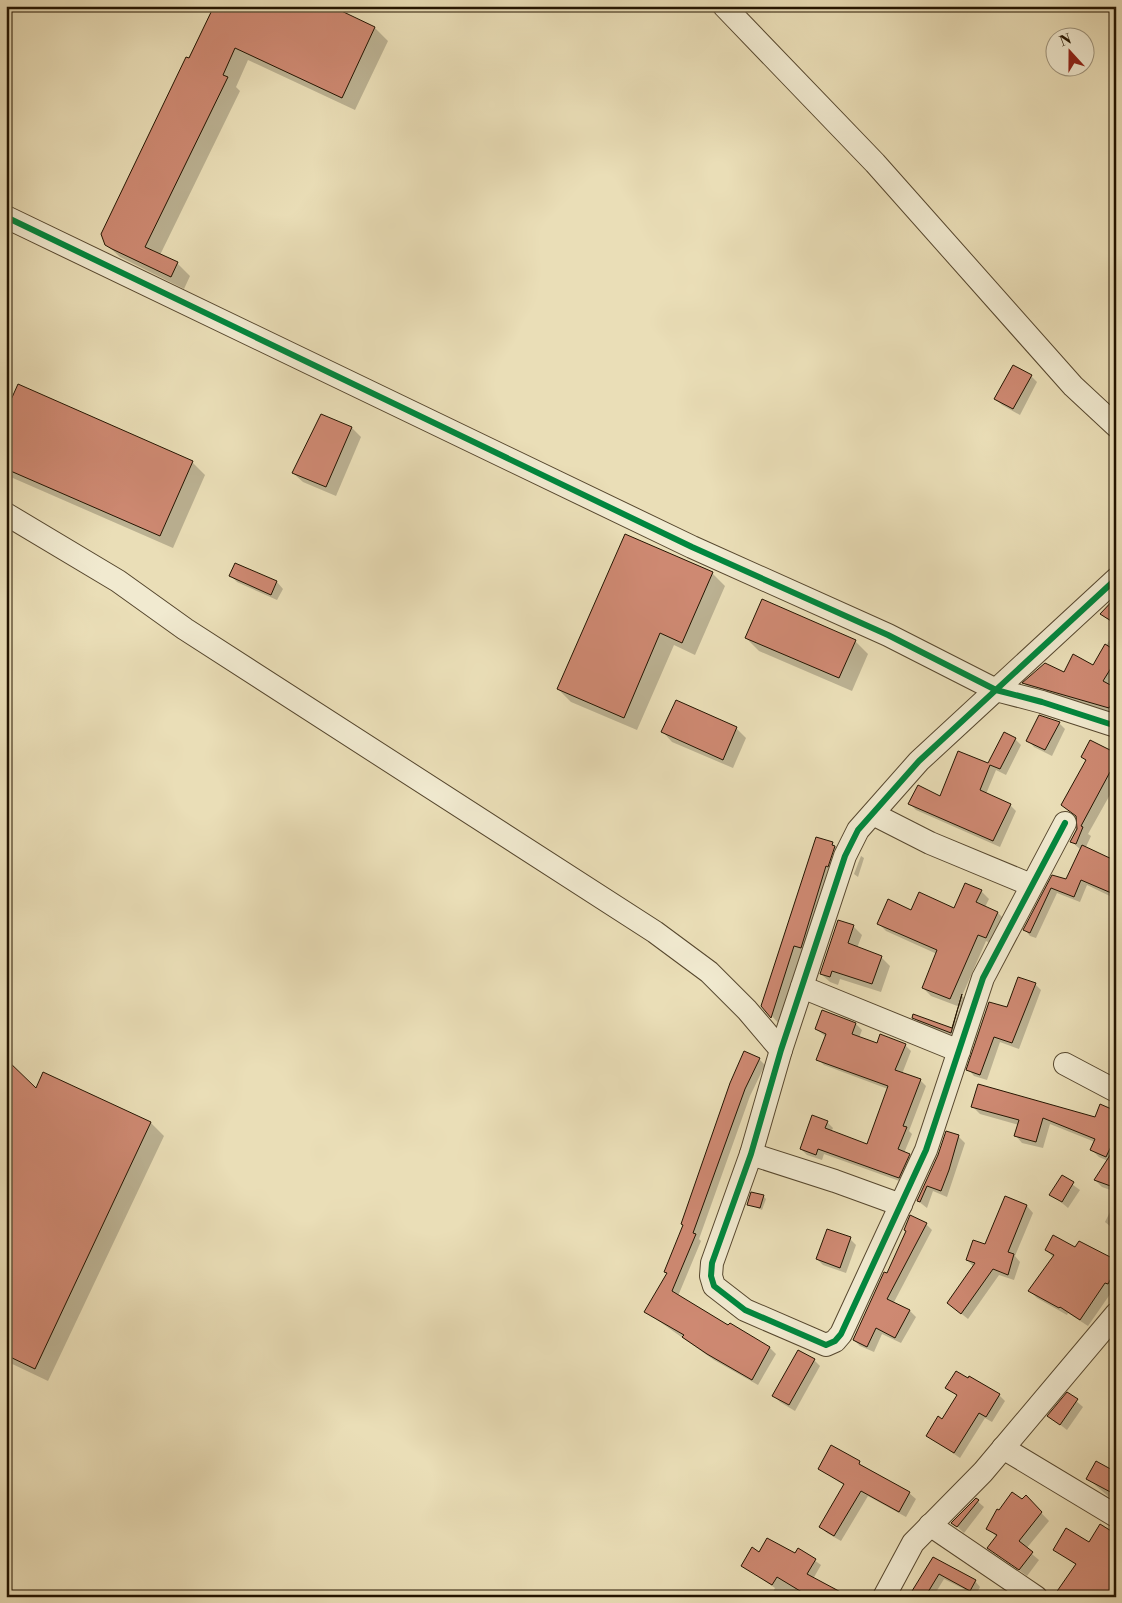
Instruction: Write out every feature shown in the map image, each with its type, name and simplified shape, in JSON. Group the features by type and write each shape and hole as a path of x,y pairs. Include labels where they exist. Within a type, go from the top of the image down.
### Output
{"street":[{"path":"724,6 875,163 1073,386 1116,426"},
{"path":"6,217 683,542 888,635 996,690 1042,702 1116,726"},
{"path":"6,514 118,581 185,629 656,932 709,972 747,1010 782,1050"},
{"path":"1065,823 982,978 926,1150 841,1334 835,1342 826,1345 744,1310 714,1286 711,1276 712,1263 751,1154 782,1050 845,856 858,830 919,761 1116,579"},
{"path":"873,814 930,844 1031,885"},
{"path":"802,987 959,1051"},
{"path":"1065,1064 1116,1091"},
{"path":"751,1154 836,1181 901,1206"},
{"path":"884,1597 913,1543 983,1472 1116,1314"},
{"path":"1002,1448 1116,1516"},
{"path":"930,1525 1036,1597"}],"building":[{"path":"214,6 331,6 375,27 342,98 235,48 223,75 228,77 145,247 178,262 171,277 105,245 101,234 186,57 189,58"},
{"path":"1013,365 1032,375 1013,409 994,399"},
{"path":"18,384 193,461 160,536 6,469 6,411"},
{"path":"321,414 352,427 326,487 292,473"},
{"path":"625,534 713,572 682,643 660,633 624,718 557,689"},
{"path":"235,563 277,581 271,595 229,576"},
{"path":"1116,597 1116,624 1100,614"},
{"path":"762,599 856,640 839,678 745,638"},
{"path":"1105,644 1116,651 1116,660 1103,681 1116,688 1116,695 1109,708 1022,683 1045,663 1064,672 1073,654 1093,665"},
{"path":"676,700 737,727 723,760 661,732"},
{"path":"1039,715 1060,722 1045,750 1026,741"},
{"path":"1004,732 1016,738 1000,769 990,765 980,790 1011,804 993,841 908,804 918,785 940,796 958,751 988,763"},
{"path":"1090,740 1116,753 1116,776 1110,772 1081,826 1083,827 1076,844 1070,842 1077,829 1076,816 1061,805 1086,760 1081,757"},
{"path":"816,837 833,842 832,845 835,846 828,867 826,866 801,948 794,946 771,1018 761,1006"},
{"path":"1082,845 1116,861 1116,895 1081,880 1074,897 1051,888 1030,933 1023,930 1052,875 1066,879"},
{"path":"965,883 982,890 976,902 998,912 986,938 978,935 950,999 922,988 937,950 877,924 888,899 911,910 919,892 954,908"},
{"path":"838,920 854,925 848,943 882,956 872,984 832,971 830,977 820,974"},
{"path":"1018,977 1036,983 1012,1043 994,1037 980,1075 966,1070 989,1002 1007,1007"},
{"path":"962,994 951,1033 912,1018 913,1014 952,1028"},
{"path":"822,1010 856,1023 852,1034 877,1043 880,1034 906,1044 895,1070 921,1079 903,1126 907,1127 898,1149 910,1154 899,1178 818,1149 816,1155 800,1149 812,1115 828,1121 825,1128 867,1144 888,1086 816,1060 826,1034 815,1029"},
{"path":"744,1051 760,1058 745,1089 693,1233 696,1234 672,1291 728,1325 730,1323 770,1347 752,1380 707,1354 682,1337 684,1335 644,1312 667,1273 664,1272 683,1225 681,1224 730,1083"},
{"path":"6,1059 36,1088 43,1072 151,1122 35,1369 6,1355"},
{"path":"978,1084 1095,1117 1100,1104 1116,1111 1116,1136 1106,1157 1090,1150 1095,1139 1043,1118 1036,1142 1014,1136 1019,1120 971,1107"},
{"path":"946,1131 959,1135 941,1191 927,1186 920,1202 917,1201 938,1155"},
{"path":"1116,1146 1116,1188 1094,1180"},
{"path":"1062,1175 1074,1182 1062,1202 1049,1195"},
{"path":"751,1192 764,1195 760,1208 747,1205"},
{"path":"1005,1196 1027,1205 1008,1252 1014,1254 1008,1275 993,1269 961,1314 947,1303 975,1263 966,1260 973,1240 985,1244"},
{"path":"910,1215 927,1223 887,1299 910,1310 895,1338 876,1328 867,1347 853,1340 884,1272 887,1273 906,1231 904,1230"},
{"path":"827,1229 851,1237 840,1268 816,1259"},
{"path":"1053,1235 1075,1247 1079,1241 1116,1260 1116,1269 1108,1284 1105,1283 1080,1320 1060,1307 1028,1291 1054,1255 1045,1250"},
{"path":"798,1350 815,1359 789,1405 772,1396"},
{"path":"956,1371 968,1378 969,1376 1000,1394 986,1417 979,1413 954,1453 926,1436 938,1416 942,1419 957,1395 945,1388"},
{"path":"1067,1392 1078,1399 1060,1425 1047,1416"},
{"path":"831,1445 860,1461 859,1464 910,1492 899,1512 861,1491 834,1536 819,1527 844,1484 818,1469"},
{"path":"1096,1461 1116,1472 1116,1495 1086,1479"},
{"path":"1012,1492 1022,1499 1026,1495 1042,1512 1019,1541 1033,1552 1019,1570 987,1548 997,1535 986,1529 997,1509 999,1510"},
{"path":"976,1498 979,1500 957,1527 951,1523"},
{"path":"1100,1524 1116,1534 1116,1597 1053,1597 1076,1564 1053,1550 1066,1528 1089,1542"},
{"path":"767,1538 795,1553 798,1548 816,1559 807,1574 850,1597 810,1597 777,1577 772,1585 741,1566 752,1547 759,1552"},
{"path":"933,1557 976,1580 970,1591 939,1574 925,1597 912,1591"}],"cycle path":[{"path":"6,217 692,547 888,635 996,690 1042,702 1116,726"},
{"path":"1065,823 983,978 926,1150 841,1334 835,1341 826,1345 745,1310 714,1286 711,1276 712,1263 751,1154 781,1050 845,856 858,830 919,761 1116,579"}]}
